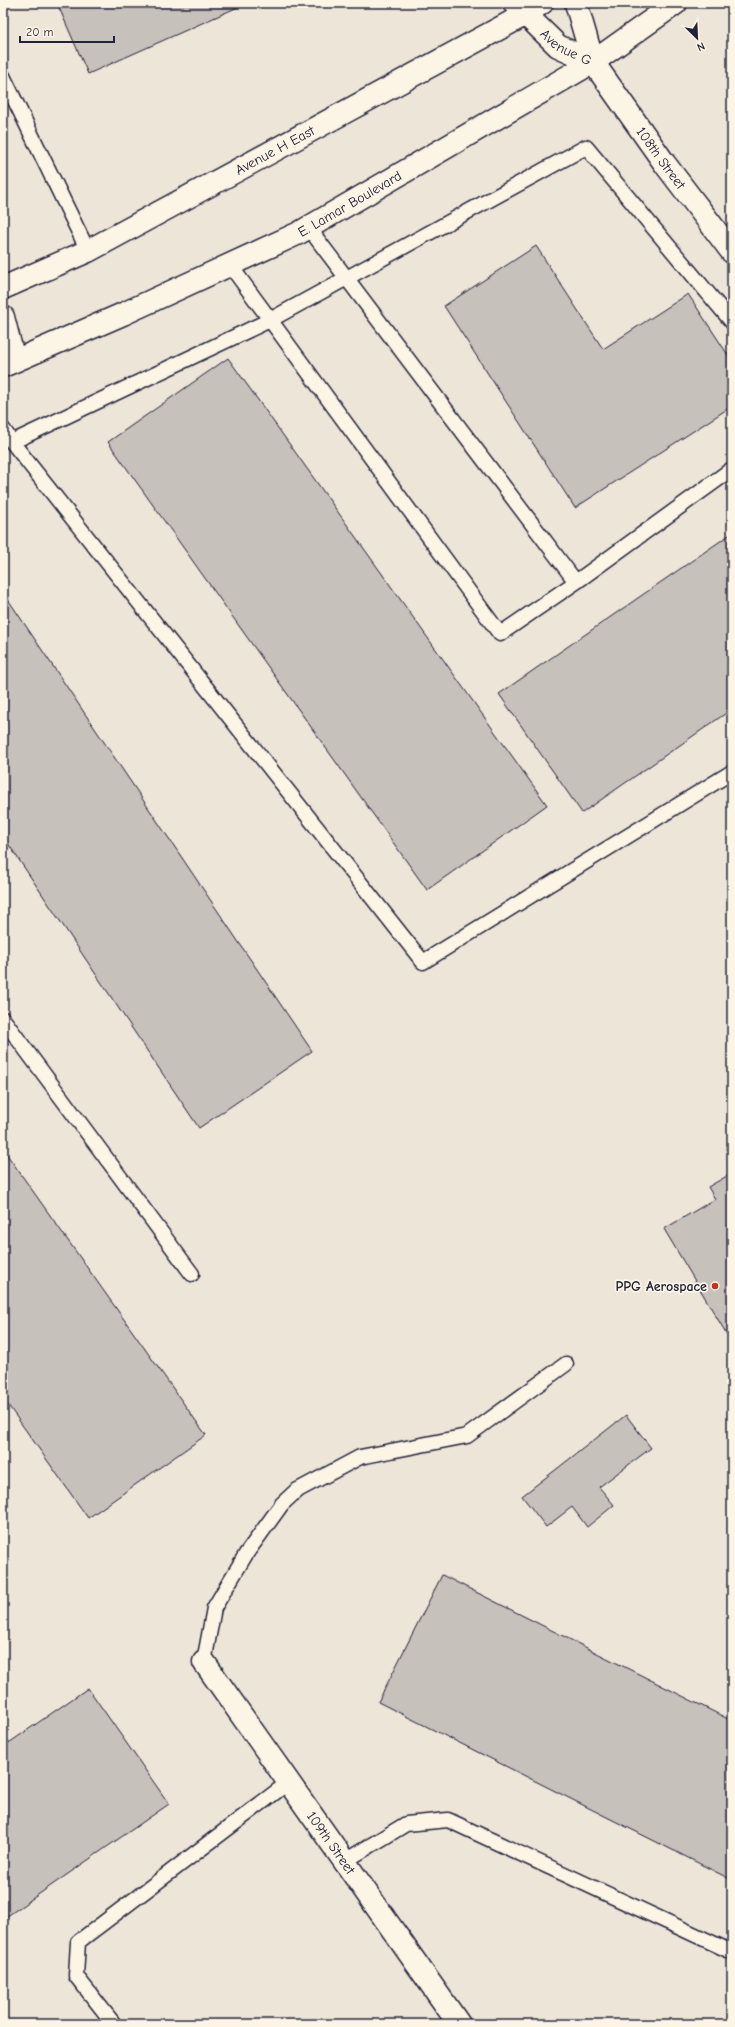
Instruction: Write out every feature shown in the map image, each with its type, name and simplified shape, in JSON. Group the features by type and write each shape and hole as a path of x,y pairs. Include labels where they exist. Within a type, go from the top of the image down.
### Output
{"street":[{"name":"Avenue G","path":"576,3 593,62"},
{"name":"E. Lamar Boulevard","path":"9,363 123,314 308,227 593,62 676,3"},
{"name":"Avenue G","path":"527,7 558,46 593,62"},
{"name":"Avenue H East","path":"3,288 88,251 527,7"},
{"name":"108th Street","path":"593,62 665,164 732,252"},
{"path":"3,317 9,363"},
{"name":"109th Street","path":"204,1662 458,2024"}],"lane":[{"path":"3,76 88,251"},
{"path":"12,442 270,320 586,146 732,322"},
{"path":"308,227 576,582"},
{"path":"230,265 500,634 576,582 732,469"},
{"path":"3,429 423,962 732,772"},
{"path":"3,1019 192,1274"},
{"path":"204,1662 214,1608 246,1554 282,1504 296,1491 360,1457 467,1436 566,1364"},
{"path":"114,2024 76,1976 78,1942 289,1782"},
{"path":"345,1861 406,1824 448,1820 732,1952"}],"shaded area":[{"path":"3,3 732,3 732,2024 3,2024"}],"building":[{"path":"57,3 247,3 88,74"},
{"path":"536,246 603,349 688,294 732,361 732,406 575,508 444,306"},
{"path":"228,358 547,805 427,890 108,442"},
{"path":"732,533 732,709 582,813 499,694"},
{"path":"3,592 312,1051 199,1128 3,836"},
{"path":"3,1149 206,1435 88,1518 3,1398"},
{"name":"PPG Aerospace","path":"732,1173 732,1343 664,1229 715,1199 708,1187"},
{"path":"626,1415 651,1448 599,1487 614,1505 587,1527 572,1507 546,1527 522,1496"},
{"path":"442,1575 732,1721 732,1880 378,1702"},
{"path":"88,1688 169,1804 3,1919 3,1747"}],"place":[{"name":"PPG Aerospace","path":"715,1286"}]}
